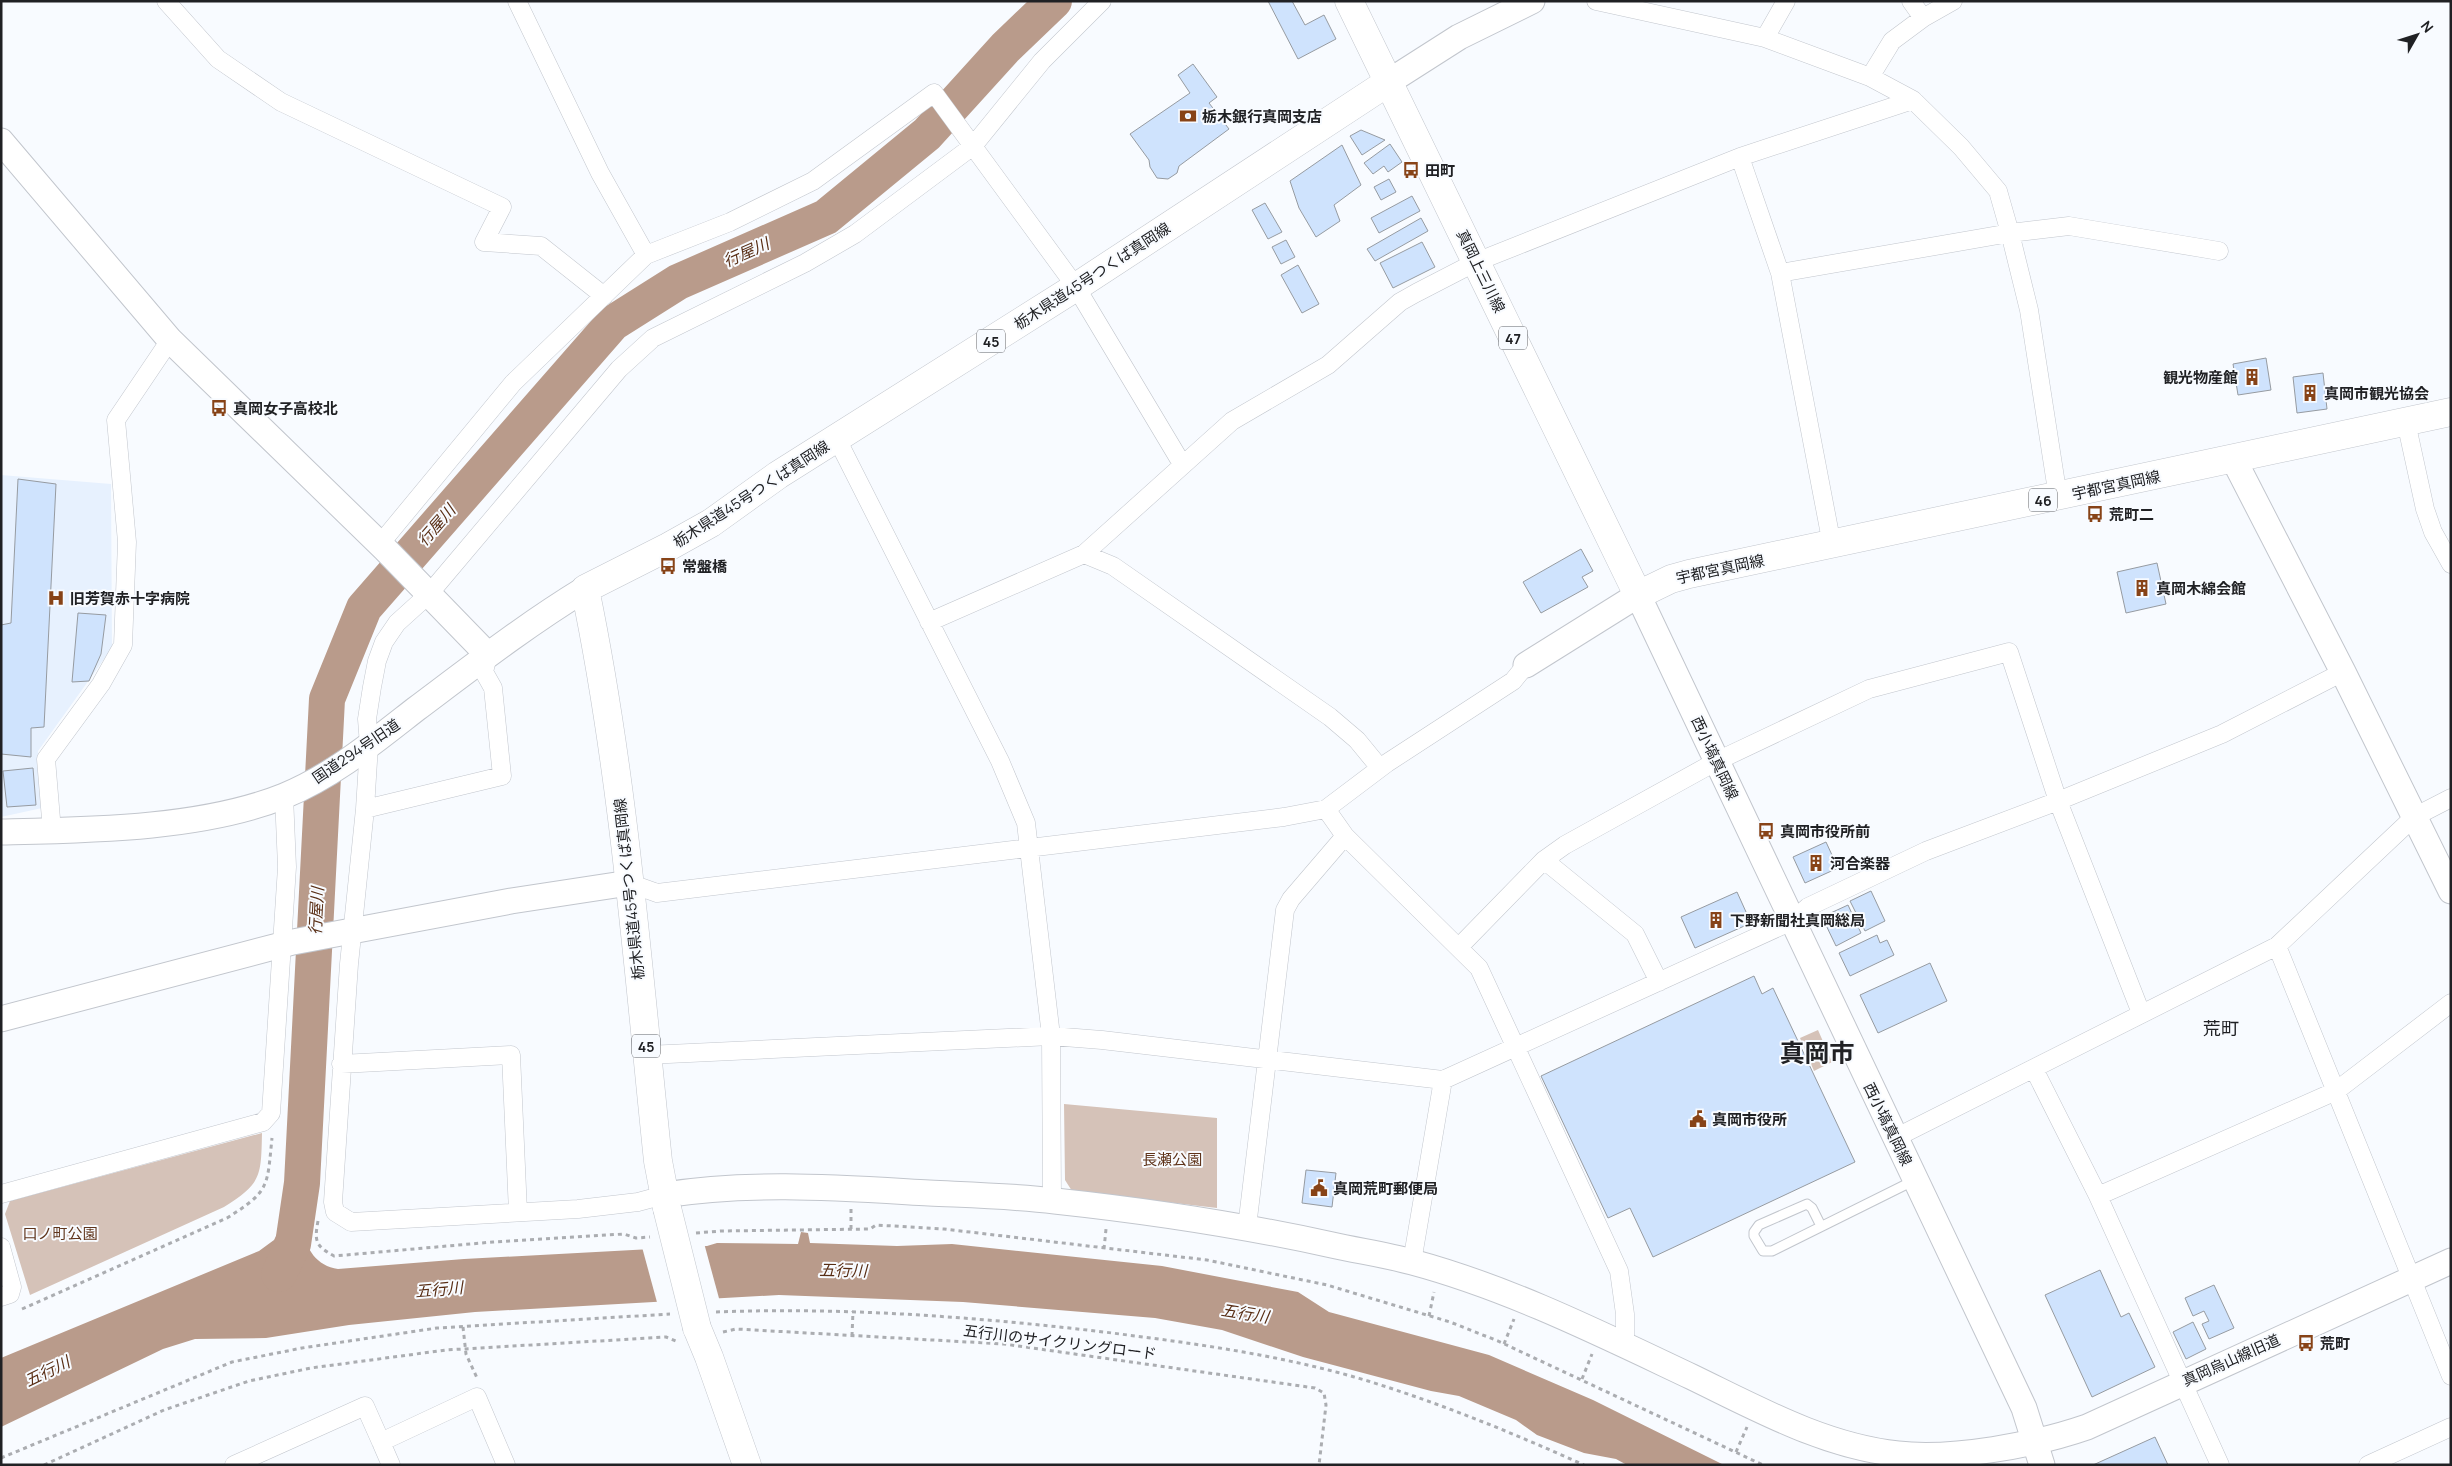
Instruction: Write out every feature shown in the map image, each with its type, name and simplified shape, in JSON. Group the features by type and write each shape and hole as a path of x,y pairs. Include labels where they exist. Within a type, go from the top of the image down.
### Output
{"main road":[{"name":"真岡上三川線","path":"1350,1 1638,595"},
{"name":"栃木県道45号つくば真岡線","path":"698,1331 665,1202 614,751 600,658 585,589 711,523 778,475 1076,287 1390,81"},
{"name":"宇都宮真岡線","path":"1638,595 1680,577 2234,460 2451,412"},
{"name":"45","path":"698,1331 747,1465"}],"street":[{"path":"166,1 218,59 281,102 502,207 484,242 541,246 604,296"},
{"path":"517,1 600,173 646,254"},
{"path":"665,1202 638,1202 578,1209 351,1222 335,1212 332,1202 341,1064 346,931 365,809 359,752 377,661 384,642 424,589 619,369 637,352 653,338 805,263 855,234 970,142 1042,62 1102,1"},
{"path":"1390,81 1459,36 1532,1"},
{"path":"1596,1 1765,38 1870,77 1912,100 1961,147 1998,191 2010,233 2029,310 2058,497"},
{"path":"1765,38 1786,1"},
{"path":"1912,1 1923,18"},
{"path":"1870,77 1892,41 1923,18 1952,1"},
{"path":"383,547 513,383 646,254 730,222 813,181 934,93 1076,287 1182,464"},
{"path":"929,622 1084,554 1232,421 1328,365 1400,302 1476,262 1740,157 1912,100"},
{"path":"1,141 170,340 383,547 488,655 484,672 493,688 502,776 365,809"},
{"path":"1740,157 1780,273 1832,545"},
{"path":"1780,273 2010,233 2069,226 2219,251"},
{"path":"52,831 46,759 101,684 124,645 128,542 116,420 170,340"},
{"path":"2406,422 2425,509 2433,532 2451,564"},
{"path":"837,439 1000,761 1026,823 1050,1036 1052,1200"},
{"path":"2234,460 2343,672 2451,891"},
{"path":"1084,554 1113,566 1330,716 1358,740 1380,768"},
{"name":"国道294号旧道","path":"1,832 52,831 176,821 224,813 292,792 359,752 549,611 585,589"},
{"path":"1,1019 288,944 346,931 511,901 629,883 657,893 1284,817 1326,809 1380,768 1513,681 1526,666 1638,595"},
{"name":"西小塙真岡線","path":"1638,595 2024,1408 2036,1440 2042,1465"},
{"path":"1459,947 1544,860 1565,845 1716,761 1869,689 2009,652 2058,801 2141,1013"},
{"path":"647,1055 1050,1036 1102,1040 1443,1080 1792,921 1808,907 1926,850 2058,801 2222,734 2343,672"},
{"path":"1,1194 263,1122 271,1113 288,944 287,868 292,792"},
{"path":"1895,1138 2277,946 2414,817 2451,798"},
{"path":"1326,809 1345,836 1459,947 1478,968 1619,1271 1625,1314 1625,1345"},
{"path":"1247,1227 1266,1060 1286,910 1291,899 1345,836"},
{"path":"1544,860 1635,934 1659,982"},
{"path":"2277,946 2451,1376"},
{"path":"2098,1196 2336,1091 2451,1003"},
{"path":"341,1064 511,1056 518,1212"},
{"path":"2034,1069 2098,1196 2181,1383 2220,1465"},
{"path":"1412,1262 1443,1080"},
{"name":"真岡烏山線旧道","path":"665,1202 748,1187 802,1186 1052,1200 1247,1227 1412,1262 1518,1298 1625,1345 1793,1426 1829,1440 1864,1448 1926,1456 1958,1454 2036,1440 2063,1435 2087,1427 2451,1261"},
{"path":"1,1247 12,1288 10,1294 1,1298"},
{"path":"381,1442 477,1397 506,1465"},
{"path":"234,1465 365,1406 391,1465"},
{"path":"2368,1465 2451,1427"}],"lane":[{"path":"1821,1226 1812,1208 1807,1204 1759,1226 1754,1232 1754,1236 1760,1248 1768,1251 1821,1226 1915,1180"}],"path":[{"path":"18,1311 227,1218 247,1205 262,1192 268,1179 272,1137"},
{"path":"851,1202 851,1228"},
{"path":"1104,1248 1107,1221"},
{"path":"318,1223 315,1234 317,1242 323,1250 334,1256 493,1242 624,1234 636,1238 656,1236"},
{"path":"686,1234 721,1231 870,1229 876,1225 944,1229 1207,1260 1263,1270 1327,1285 1429,1316 1504,1344 1763,1465"},
{"path":"1429,1316 1435,1287"},
{"path":"44,1465 164,1410 249,1381 311,1368 467,1349 666,1337 698,1331 764,1310 853,1312 1033,1324 1212,1347 1287,1361 1366,1380 1468,1415 1584,1465"},
{"path":"852,1336 853,1312"},
{"path":"1504,1344 1515,1316"},
{"path":"463,1327 467,1349 466,1354 480,1385 477,1397"},
{"path":"1,1458 232,1362 312,1346 437,1328 698,1331"},
{"name":"五行川のサイクリングロード","path":"698,1331 736,1329 1004,1344 1315,1388 1324,1393 1326,1406 1319,1465"},
{"path":"1582,1380 1594,1350"},
{"path":"1736,1452 1748,1423"}],"shaded area":[{"name":"旧芳賀赤十字病院","path":"1,475 111,484 112,648 38,751 42,808 1,817"}],"green space":[{"path":"1818,1030 1832,1062 1814,1071 1800,1038"},
{"name":"長瀬公園","path":"1064,1104 1217,1118 1217,1208 1072,1191 1065,1180"},
{"name":"口ノ町公園","path":"262,1133 260,1169 257,1177 237,1199 224,1207 30,1295 5,1214 10,1201"}],"water":[{"name":"五行川","path":"281,1226 304,1229 310,1250 318,1260 338,1269 464,1259 707,1246 717,1243 798,1244 801,1232 808,1233 810,1243 897,1246 952,1244 1162,1266 1298,1292 1329,1312 1489,1355 1593,1400 1724,1465 1627,1465 1616,1459 1584,1453 1537,1435 1516,1420 1459,1396 1431,1391 1303,1357 1222,1330 1155,1318 963,1302 779,1295 475,1312 349,1325 266,1338 195,1339 163,1349 1,1427 1,1358 259,1251 274,1240"}],"pier":[{"path":"704,1243 720,1302 658,1306 642,1247"}],"building":[{"path":"1268,1 1292,1 1305,25 1324,15 1336,39 1298,59"},
{"name":"栃木銀行真岡支店","path":"1193,64 1217,97 1209,103 1229,129 1179,166 1177,173 1168,179 1157,178 1150,167 1149,160 1130,134 1190,93 1178,75"},
{"path":"1361,130 1385,140 1362,155 1350,136"},
{"path":"1390,144 1402,162 1388,172 1384,166 1373,174 1364,163"},
{"path":"1342,145 1361,185 1334,205 1340,221 1316,237 1299,208 1290,181"},
{"path":"1389,179 1396,192 1381,200 1374,187"},
{"path":"1412,196 1420,211 1379,233 1371,218"},
{"path":"1265,203 1282,232 1268,239 1252,210"},
{"path":"1421,218 1428,231 1375,261 1367,249"},
{"path":"1286,240 1295,257 1281,264 1272,247"},
{"path":"1422,242 1435,267 1393,288 1380,263"},
{"path":"1298,265 1319,304 1302,313 1281,275"},
{"name":"観光物産館","path":"2266,358 2271,390 2238,395 2233,364"},
{"name":"真岡市観光協会","path":"2323,373 2327,409 2297,413 2293,377"},
{"path":"18,479 56,484 44,727 31,728 31,757 1,754 1,625 11,623"},
{"path":"1581,549 1593,571 1582,577 1588,587 1541,613 1523,582"},
{"name":"真岡木綿会館","path":"2157,563 2166,604 2126,613 2117,572"},
{"path":"78,613 106,615 101,654 89,681 72,682"},
{"path":"33,768 36,805 7,807 3,771"},
{"name":"河合楽器","path":"1826,842 1838,868 1805,883 1793,857"},
{"path":"1871,891 1885,921 1865,931 1850,901"},
{"name":"下野新聞社真岡総局","path":"1737,892 1751,923 1695,948 1681,917"},
{"path":"1848,905 1861,933 1836,946 1822,917"},
{"path":"1877,935 1880,943 1887,940 1894,955 1850,976 1839,953"},
{"path":"1930,963 1947,1001 1878,1033 1860,995"},
{"name":"真岡市役所","path":"1754,976 1762,994 1773,988 1855,1162 1653,1257 1630,1208 1608,1218 1541,1076"},
{"name":"真岡荒町郵便局","path":"1306,1170 1336,1173 1332,1207 1302,1203"},
{"path":"2100,1270 2121,1317 2129,1313 2155,1367 2092,1397 2045,1295"},
{"path":"2214,1285 2234,1328 2209,1339 2202,1324 2209,1321 2204,1311 2193,1316 2185,1298"},
{"path":"2193,1322 2206,1349 2186,1359 2173,1332"},
{"path":"2155,1437 2168,1465 2093,1465"}],"waterway":[{"name":"行屋川","path":"279,1274 293,1244 302,1183 327,699 364,608 613,323 678,282 826,217 927,134 1005,48 1054,1"}],"place":[{"name":"栃木銀行真岡支店","path":"1188,116"},
{"name":"田町","path":"1411,170"},
{"name":"観光物産館","path":"2252,377"},
{"name":"真岡市観光協会","path":"2310,393"},
{"name":"真岡女子高校北","path":"219,408"},
{"name":"荒町二","path":"2095,514"},
{"name":"常盤橋","path":"668,566"},
{"name":"真岡木綿会館","path":"2142,588"},
{"name":"旧芳賀赤十字病院","path":"56,598"},
{"name":"真岡市役所前","path":"1766,831"},
{"name":"河合楽器","path":"1816,863"},
{"name":"下野新聞社真岡総局","path":"1716,920"},
{"name":"真岡市役所","path":"1698,1119"},
{"name":"真岡荒町郵便局","path":"1319,1188"},
{"name":"荒町","path":"2306,1343"}],"district":[{"name":"荒町","path":"2221,1028"},
{"name":"真岡市","path":"1817,1052"}]}
